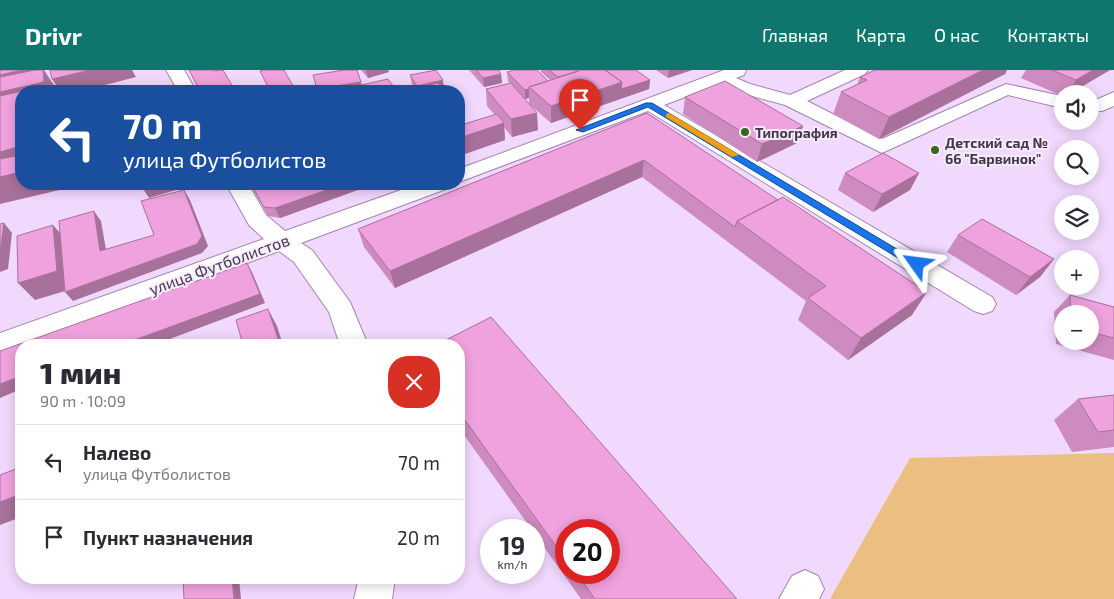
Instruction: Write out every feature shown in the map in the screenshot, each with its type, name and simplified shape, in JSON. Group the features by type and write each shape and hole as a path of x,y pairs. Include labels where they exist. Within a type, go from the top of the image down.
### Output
{"street":[{"path":"175,70 184,85"},
{"path":"465,174 740,70"},
{"path":"792,101 859,70"},
{"path":"720,77 744,88 792,101 882,147 1006,89 1054,100"},
{"path":"1099,105 1114,98"},
{"path":"649,104 983,304"},
{"path":"240,190 257,220 281,241 303,256 341,309 352,339"},
{"name":"улица Футболистов","path":"0,344 421,190"},
{"path":"373,599 376,584"}],"shaded area":[{"path":"1114,453 1114,599 830,599 910,458"}],"building":[{"path":"0,70 22,70 0,75"},
{"path":"43,70 44,82 31,85 15,85 15,89 0,92 0,77"},
{"path":"50,70 90,70 52,79"},
{"path":"189,70 223,70 232,85 197,85"},
{"path":"284,70 293,85 267,85 260,71"},
{"path":"357,70 361,82 342,85 316,85 313,75"},
{"path":"436,70 443,80 416,85 410,75"},
{"path":"476,70 498,70 501,74 483,78"},
{"path":"514,70 537,70 548,81 525,90 507,72"},
{"path":"549,70 577,70 578,71 558,77"},
{"path":"582,70 605,70 622,82 551,106 529,87"},
{"path":"605,70 636,70 650,80 621,89 622,82"},
{"path":"875,70 983,70 889,117 841,92 867,80 860,77"},
{"path":"1052,70 1093,70 1076,80"},
{"path":"388,79 392,85 361,85"},
{"path":"725,81 803,126 762,144 685,97"},
{"path":"511,83 537,113 511,119 486,89"},
{"path":"15,92 15,148 0,152 0,96"},
{"path":"647,113 778,200 737,221 735,227 644,160 390,271 358,229 455,190 465,190 465,186"},
{"path":"497,114 504,123 465,136 465,124"},
{"path":"883,153 919,173 882,194 845,173"},
{"path":"15,156 15,173 0,177 0,159"},
{"path":"184,190 202,236 197,244 65,292 59,221 94,211 100,251 154,235 141,201"},
{"path":"254,190 327,190 275,208 264,207"},
{"path":"783,197 927,292 861,338 808,298 826,286 737,221"},
{"path":"982,219 1054,259 1030,277 958,235"},
{"path":"4,223 0,252 0,224"},
{"path":"53,225 57,271 18,283 17,236"},
{"path":"247,263 260,294 137,339 34,339"},
{"path":"1070,295 1114,307 1114,338 1099,334 1099,305 1071,305"},
{"path":"268,309 278,339 241,339 236,320"},
{"path":"491,317 737,599 595,599 584,584 620,584 620,519 555,519 555,545 545,531 545,519 536,519 465,420 465,339 448,339"},
{"path":"15,346 15,378 0,384 0,351"},
{"path":"1114,395 1114,430 1098,432 1078,399"},
{"path":"15,469 15,496 0,502 0,475"},
{"path":"183,584 233,584 234,599 184,599"}],"slow traffic":[{"path":"669,116 735,155"}],"place":[{"name":"Типография","path":"745,132"},
{"name":"Детский сад № 66 \"Барвинок\"","path":"935,150"}],"route":[{"path":"580,130 649,104 917,264"}]}
